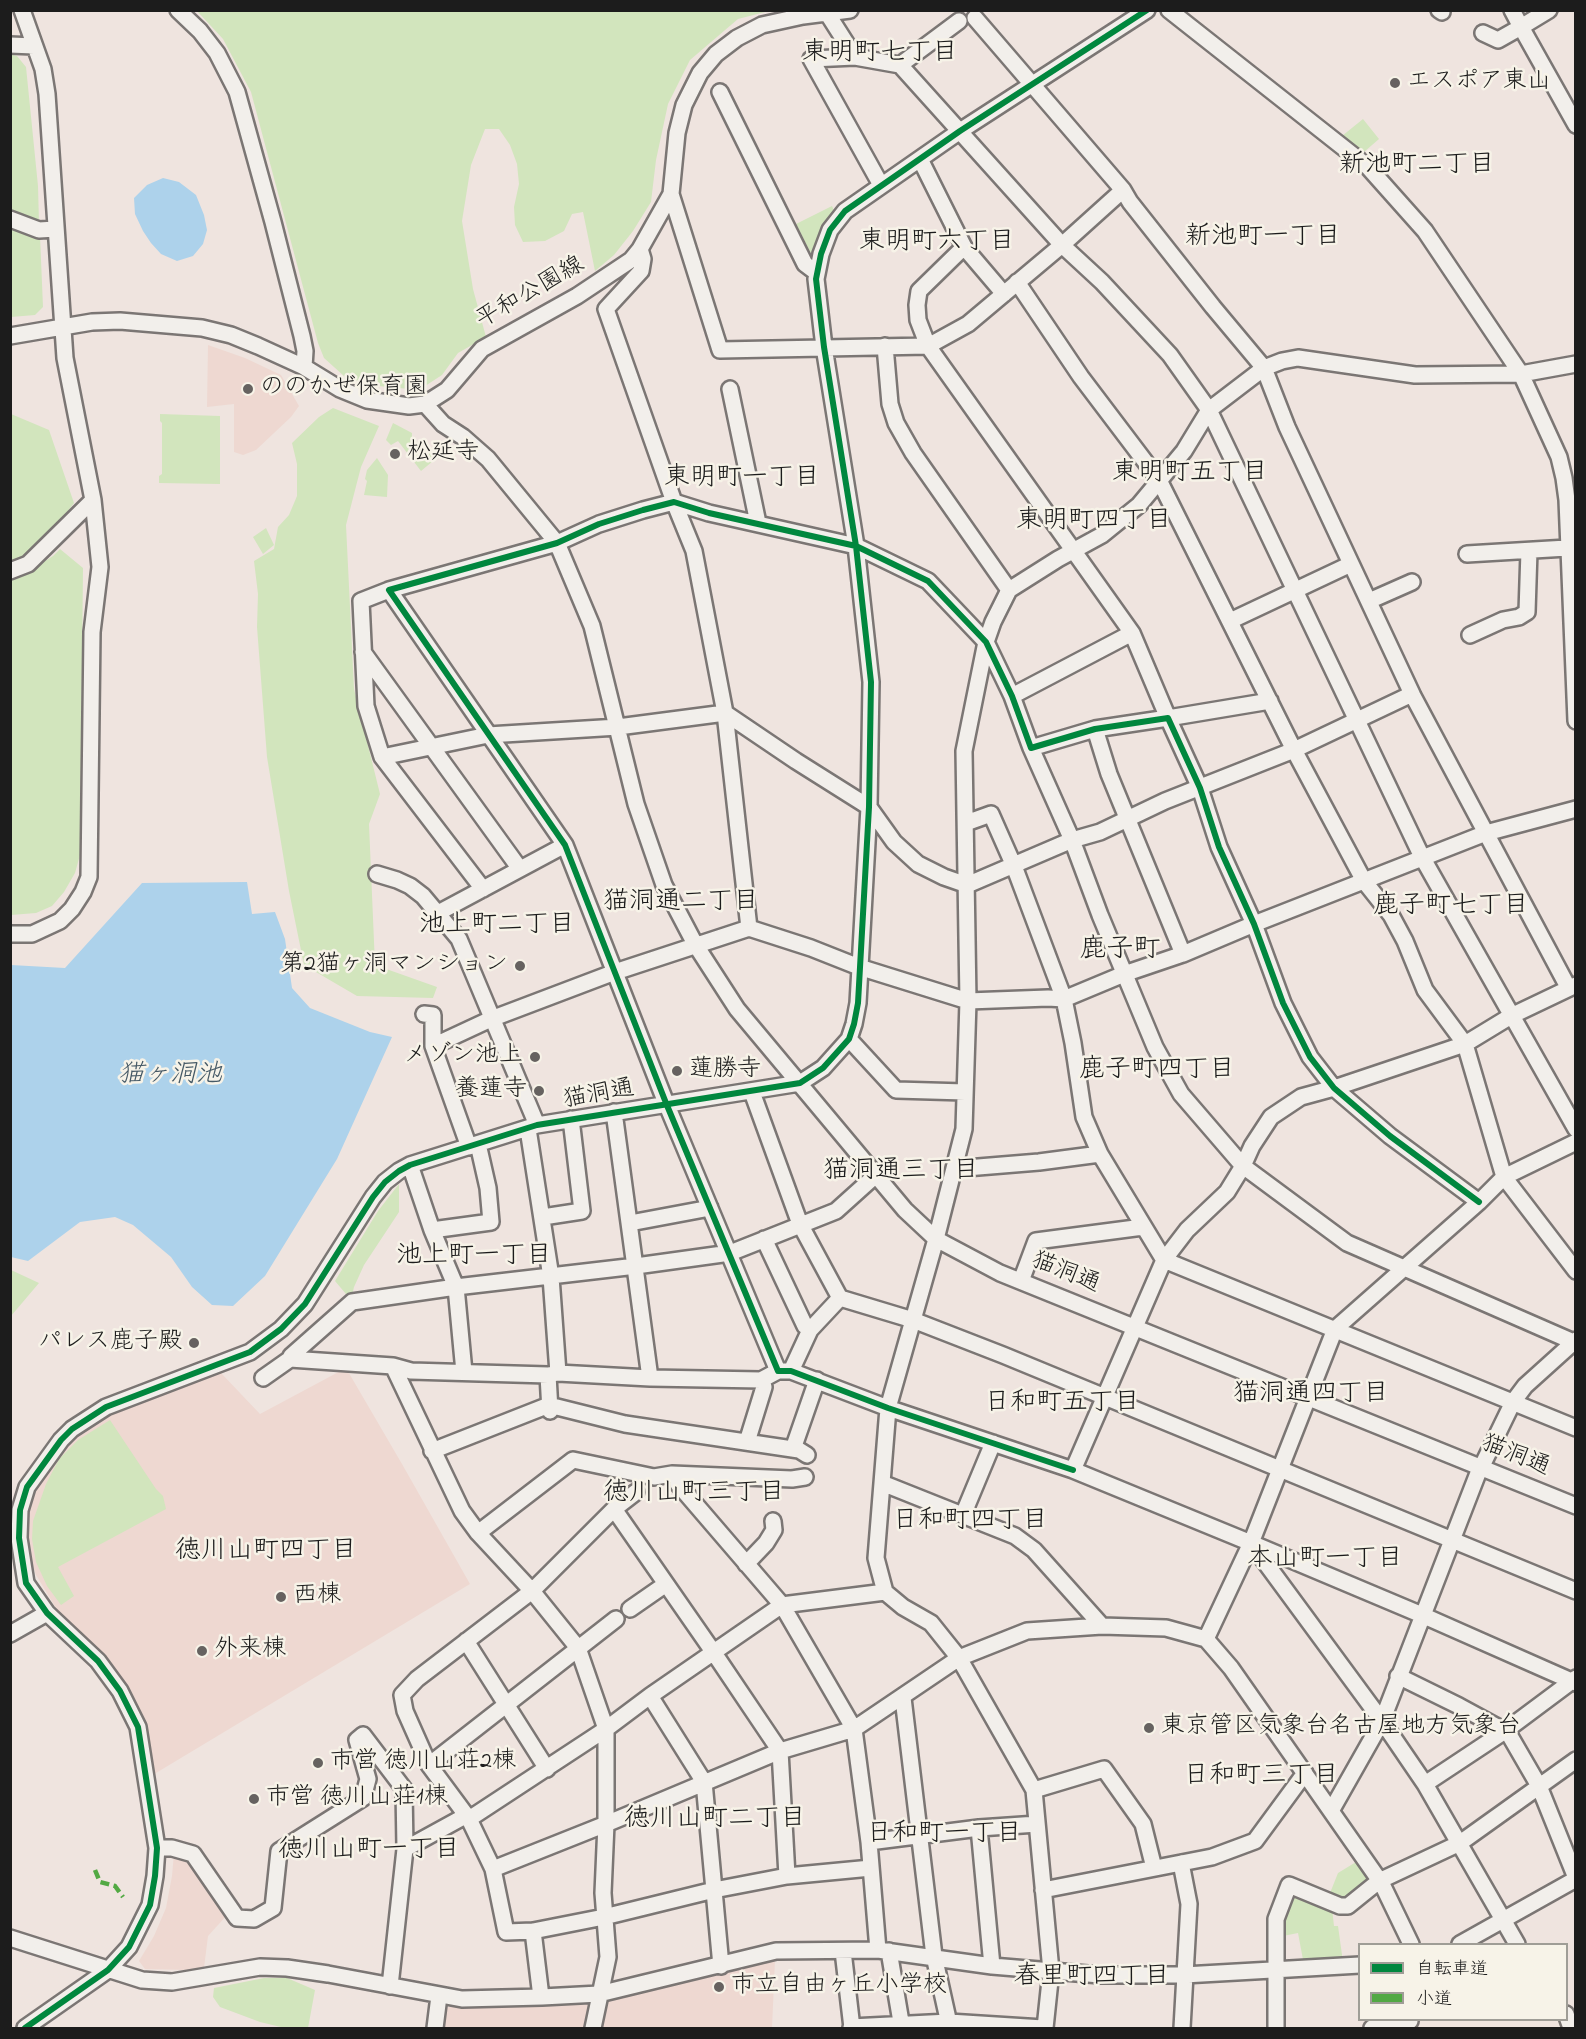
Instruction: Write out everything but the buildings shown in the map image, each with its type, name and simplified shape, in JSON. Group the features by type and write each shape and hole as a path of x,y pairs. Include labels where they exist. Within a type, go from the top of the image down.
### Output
{"street":[{"path":"10,934 32,934 60,921 72,909 89,877 92,632 100,567 93,500 65,358 47,94 43,69 22,10"},
{"path":"178,10 200,31 217,53 237,92 295,308 305,351 304,367"},
{"name":"平和公園線","path":"425,404 447,390 482,349 577,296 631,260 640,249 671,194 677,133 684,105 700,73 716,54 737,38 762,24 850,10"},
{"path":"10,336 62,326 120,321 202,328 231,335 304,367 340,389 368,400 409,406 425,404 443,424 463,437 488,459 557,543 592,626 636,804 664,885 695,944 737,1009 800,1083 823,1068 849,1039 856,1013 869,807 871,682 856,546 824,347 817,273 820,254 830,230 845,211 960,131 1147,10"},
{"path":"1169,10 1368,167 1425,231 1521,374 1558,457 1567,500 1574,640 1575,721"},
{"path":"1512,10 1575,125"},
{"path":"1483,33 1498,40 1549,10"},
{"path":"827,13 855,57"},
{"path":"975,18 1123,190 1206,299 1264,368 1287,427 1412,694 1486,833 1572,986 1511,1016 1465,1044 1334,1088 1301,1096 1271,1117 1227,1192 1187,1230 1164,1260 1073,1470"},
{"path":"900,65 959,21"},
{"path":"10,45 34,46"},
{"path":"881,185 811,59 855,57 900,65 1062,246 1102,282 1170,355 1209,410 1422,857 1575,1129"},
{"path":"720,92 805,264 817,273"},
{"path":"921,159 964,247 1004,294"},
{"path":"671,194 720,350 928,346 968,324 1062,246 1123,190"},
{"path":"10,219 39,230 56,229"},
{"path":"964,247 920,291 916,305 918,320 928,346 1132,633 1200,788 1219,847 1254,924 1283,1003 1310,1058 1334,1088 1390,1136 1479,1202"},
{"path":"640,249 644,259 641,271 606,309 674,502 694,551 725,712 749,928"},
{"path":"1017,282 1081,377 1159,480 1294,750 1364,881 1396,924 1425,990 1465,1044 1504,1177 1575,1271"},
{"path":"885,346 890,404 896,423 920,463 1009,590"},
{"path":"843,1951 852,2028 950,2025 1044,2028 1051,1971 1034,1790 959,1658 931,1623 903,1607 885,1592 876,1558 888,1408 936,1239 964,1129 968,1001 964,751 986,642 993,622 1009,590 1102,535 1139,505 1184,451 1209,410 1264,368 1298,358 1415,375 1521,374 1575,364"},
{"path":"730,389 758,523"},
{"path":"10,571 28,564 93,500"},
{"path":"483,889 382,757 366,706 361,601 389,590 557,543 599,525 674,502 709,513 856,546 928,581 986,642 1012,696 1031,748 1072,840 1155,1047 1181,1094 1244,1166 1347,1243 1575,1342 1526,1386 1513,1402 1480,1468 1382,1721 1331,1811"},
{"path":"1467,554 1568,548"},
{"path":"1470,635 1527,612 1529,550"},
{"path":"1230,621 1352,564"},
{"path":"1369,601 1412,582"},
{"path":"389,590 564,845 666,1103 710,1208 784,1371"},
{"path":"1012,696 1132,633"},
{"path":"363,652 520,869"},
{"path":"382,757 488,735 618,727 725,712 796,761 869,807 894,842 918,864 967,885 1072,840 1100,832 1165,801 1294,750 1412,694"},
{"path":"1031,748 1095,729 1270,701"},
{"path":"1095,729 1109,774 1183,954"},
{"path":"433,1046 491,1019 615,972 749,928 860,967 968,1001 1064,999 1486,833 1575,809"},
{"path":"966,823 991,814 1014,866 1064,999 1084,1117 1100,1154 1164,1260 1575,1428"},
{"path":"438,913 564,845"},
{"path":"377,874 410,886 423,896 459,939 532,1127 551,1277 553,1374 550,1408"},
{"path":"424,1014 433,1015 433,1046 488,1188 491,1222 432,1230"},
{"path":"849,1039 896,1090 965,1092"},
{"name":"猫洞通","path":"25,2028 108,1970 129,1947 150,1905 157,1848 138,1727 120,1691 98,1662 47,1613 26,1582 19,1538 20,1510 27,1487 61,1440 72,1429 106,1407 250,1352 280,1329 305,1304 373,1197 385,1182 410,1165 532,1127 666,1103 752,1092 800,1083 905,1210 936,1239 1000,1273 1575,1506"},
{"path":"752,1092 800,1224 840,1298 913,1320 1003,1355 1575,1591"},
{"path":"614,1112 650,1378"},
{"path":"543,1217 582,1211 571,1119"},
{"path":"1206,1639 1251,1544 1335,1329 1479,1202 1504,1177 1575,1142"},
{"path":"954,1169 1100,1154"},
{"path":"410,1165 432,1230 456,1287 464,1372"},
{"path":"263,1378 290,1359 352,1302 730,1253 836,1211 876,1175"},
{"path":"630,1223 710,1208"},
{"path":"1021,1281 1036,1241 1143,1227"},
{"path":"764,1239 805,1326 810,1330"},
{"path":"290,1359 393,1366 411,1371 761,1380 784,1371 810,1330 840,1298"},
{"path":"393,1366 462,1511 478,1533 532,1591 578,1647 606,1729 603,1893 608,1957 598,1994 593,2028"},
{"path":"784,1371 817,1380 888,1408 1073,1470 1422,1615 1574,1681"},
{"path":"747,1442 764,1387 761,1380"},
{"path":"432,1451 550,1408 626,1424 800,1452 817,1380"},
{"path":"963,1515 993,1443"},
{"path":"478,1533 573,1460 654,1477 672,1474 792,1479 805,1477"},
{"path":"882,1483 1015,1536 1034,1550 1102,1626"},
{"path":"678,1484 782,1605 854,1729 884,1951 902,2026"},
{"path":"636,1492 614,1509 532,1591 417,1679 402,1695 405,1711 429,1765 468,1817 494,1869 506,1932 532,1930 604,1917 714,1890 787,1876 871,1868"},
{"path":"614,1509 780,1751 787,1876"},
{"path":"746,1564 766,1544 774,1530 773,1521"},
{"path":"1251,1544 1382,1721 1425,1784 1516,1943"},
{"path":"630,1609 666,1584"},
{"path":"405,1849 468,1817 547,1769 782,1605 885,1592"},
{"path":"10,1634 47,1613"},
{"path":"429,1765 616,1619"},
{"path":"494,1869 780,1751 854,1729 959,1658 1028,1631 1102,1626 1166,1628 1206,1639 1231,1668 1379,1881 1410,1943"},
{"path":"466,1641 547,1769"},
{"path":"1398,1676 1505,1731 1510,1736 1539,1786 1575,1878 1462,1943"},
{"path":"1425,1784 1505,1731 1574,1681"},
{"path":"650,1696 704,1782 721,1966"},
{"path":"903,1698 934,1956 950,2025"},
{"path":"157,1848 172,1848 193,1854 237,1918 254,1919 273,1908 279,1851 363,1798 368,1779 357,1740 363,1735 404,1789 405,1849 390,1986"},
{"path":"1276,2028 1276,1919 1289,1885 1340,1906 1348,1906 1379,1881 1460,1844 1575,1760"},
{"path":"1034,1790 1104,1769 1143,1824 1154,1868"},
{"path":"1043,1890 1212,1857 1255,1840 1305,1773"},
{"path":"869,1842 979,1828 1037,1824"},
{"path":"979,1828 993,1966"},
{"path":"1181,1863 1189,1905 1182,2028"},
{"path":"532,1930 541,1997"},
{"path":"10,1938 142,1980 172,1982 260,1967 286,1968 462,1999 598,1994 776,1951 884,1951 934,1956 993,1966 1100,1975 1184,1975 1358,1965"},
{"path":"435,2028 439,1996"},
{"path":"1372,2028 1411,2023"}],"shaded area":[{"name":"ののかぜ保育園","path":"208,345 245,358 281,375 299,406 291,417 256,450 243,455 234,452 234,404 207,407"},
{"path":"346,1368 470,1584 151,1776 140,1714 126,1685 56,1608 36,1575 29,1554 27,1527 31,1501 44,1474 73,1437 108,1415 221,1373 260,1414"},
{"path":"174,1853 187,1860 228,1914 208,1936 204,1968 145,1969 139,1961 154,1936 166,1908"},
{"name":"市立自由ヶ丘小学校","path":"775,1960 772,2028 442,2028 446,2008 451,2006 461,2008 590,2004"}],"green space":[{"path":"197,11 769,11 738,19 690,60 668,104 656,160 651,202 633,231 614,255 595,271 583,212 572,214 564,231 545,241 523,242 515,225 514,207 519,184 517,164 510,145 499,129 485,129 471,165 462,221 473,289 486,337 458,353 442,375 419,390 369,385 344,376 324,358 318,343 251,92 223,39"},
{"path":"10,54 17,56 26,67 38,186 39,223 11,213"},
{"path":"1363,119 1379,139 1364,152 1342,136"},
{"path":"832,206 836,215 811,254 796,224"},
{"path":"11,226 40,236 43,307 35,315 11,317"},
{"path":"333,408 379,426 361,467 346,525 354,689 380,794 369,824 375,965 437,987 433,998 357,996 304,965 289,891 267,757 257,627 258,594 254,561 274,549 278,527 289,515 297,496 297,464 292,443 319,417"},
{"path":"11,414 49,430 74,503 52,532 26,557 11,564"},
{"path":"160,414 220,416 220,484 159,483 159,476 162,474"},
{"path":"393,423 412,433 412,440 439,456 421,471 398,441 391,445 386,440"},
{"path":"377,458 388,475 387,497 364,495 367,470"},
{"path":"266,528 274,545 263,554 253,537"},
{"path":"60,549 83,568 80,855 75,873 64,892 52,906 36,913 11,915 10,578 26,573"},
{"path":"399,1184 399,1212 364,1265 351,1300 335,1281 378,1211"},
{"path":"11,1270 39,1283 11,1316"},
{"path":"110,1420 163,1496 166,1509 58,1567 74,1596 61,1605 47,1586 36,1562 32,1539 33,1521 46,1484 59,1459 78,1440"},
{"path":"1361,1859 1373,1877 1347,1904 1328,1898 1338,1873"},
{"path":"1290,1890 1332,1908 1334,1926 1338,1926 1343,1962 1304,1965 1298,1933 1278,1937"},
{"path":"264,1978 287,1978 315,1990 308,2028 285,2028 260,2022 220,2007 213,1997 214,1988"}],"water":[{"path":"163,178 179,182 196,195 207,230 203,244 193,256 177,261 161,254 151,243 135,214 134,198 147,185"},
{"name":"猫ヶ洞池","path":"247,882 252,914 275,912 285,939 292,988 310,1008 370,1032 392,1037 337,1159 265,1276 233,1306 212,1305 192,1287 171,1257 133,1225 115,1217 80,1222 28,1261 11,1257 11,965 65,968 142,883"}],"marked path":[{"path":"95,1870 100,1882 115,1886 123,1897"}],"cycle path":[{"path":"25,2028 108,1970 129,1947 150,1905 157,1848 138,1727 120,1691 98,1661 47,1613 26,1583 19,1538 20,1510 27,1487 61,1440 72,1429 106,1407 250,1352 281,1329 305,1304 373,1197 385,1182 410,1165 537,1125 800,1083 823,1068 849,1039 858,1003 869,807 871,682 856,546 824,347 816,279 821,254 830,230 845,211 960,131 1147,10"},
{"path":"1073,1470 888,1408 791,1371 778,1371 666,1103 565,845 389,590 557,543 599,524 674,502 709,513 856,546 928,581 986,642 1012,696 1031,748 1095,729 1168,718 1200,788 1219,847 1254,924 1283,1003 1310,1057 1334,1088 1390,1136 1479,1202"}],"place":[{"name":"エスポア東山","path":"1395,83"},
{"name":"ののかぜ保育園","path":"248,389"},
{"name":"松延寺","path":"395,454"},
{"name":"第2猫ヶ洞マンション","path":"520,966"},
{"name":"メゾン池上","path":"535,1057"},
{"name":"蓮勝寺","path":"677,1071"},
{"name":"養蓮寺","path":"539,1091"},
{"name":"パレス鹿子殿","path":"194,1343"},
{"name":"西棟","path":"281,1597"},
{"name":"外来棟","path":"202,1651"},
{"name":"東京管区気象台名古屋地方気象台","path":"1149,1728"},
{"name":"市営 徳川山荘2棟","path":"318,1763"},
{"name":"市営 徳川山荘1棟","path":"254,1799"},
{"name":"市立自由ヶ丘小学校","path":"719,1987"}],"district":[{"name":"東明町七丁目","path":"880,55"},
{"name":"新池町二丁目","path":"1417,167"},
{"name":"新池町一丁目","path":"1263,239"},
{"name":"東明町六丁目","path":"937,244"},
{"name":"東明町五丁目","path":"1190,475"},
{"name":"東明町一丁目","path":"742,480"},
{"name":"東明町四丁目","path":"1094,523"},
{"name":"猫洞通二丁目","path":"681,904"},
{"name":"鹿子町七丁目","path":"1451,908"},
{"name":"池上町二丁目","path":"497,927"},
{"name":"鹿子町","path":"1120,952"},
{"name":"鹿子町四丁目","path":"1157,1072"},
{"name":"猫洞通三丁目","path":"901,1173"},
{"name":"池上町一丁目","path":"474,1258"},
{"name":"猫洞通四丁目","path":"1311,1396"},
{"name":"日和町五丁目","path":"1062,1405"},
{"name":"徳川山町三丁目","path":"694,1495"},
{"name":"日和町四丁目","path":"970,1523"},
{"name":"徳川山町四丁目","path":"266,1553"},
{"name":"本山町一丁目","path":"1325,1561"},
{"name":"日和町三丁目","path":"1261,1778"},
{"name":"徳川山町二丁目","path":"715,1821"},
{"name":"日和町一丁目","path":"944,1836"},
{"name":"徳川山町一丁目","path":"369,1852"},
{"name":"春里町四丁目","path":"1092,1979"}]}
